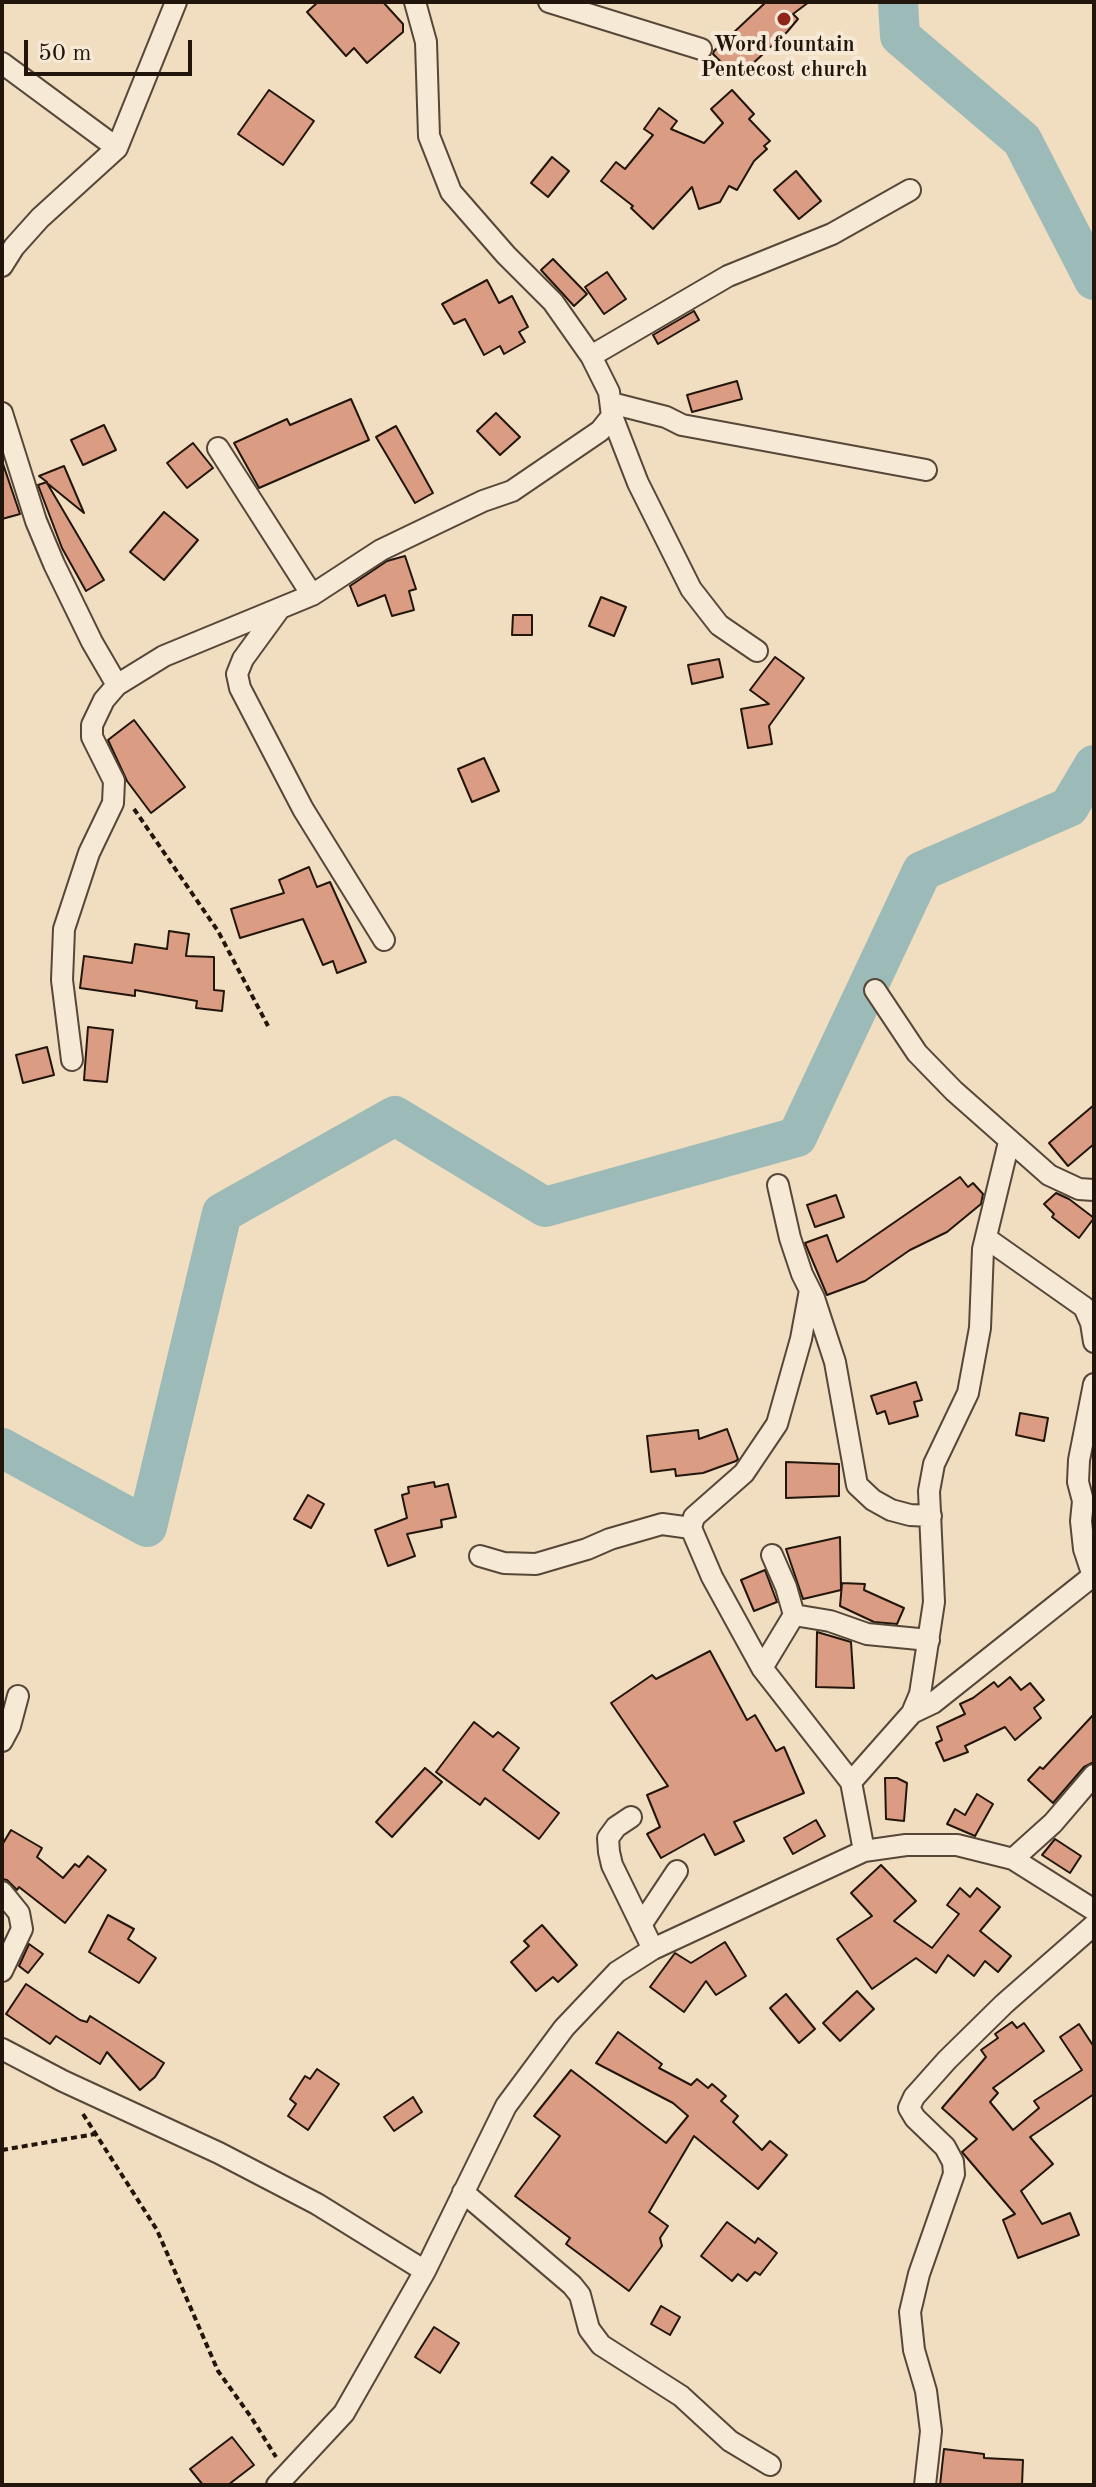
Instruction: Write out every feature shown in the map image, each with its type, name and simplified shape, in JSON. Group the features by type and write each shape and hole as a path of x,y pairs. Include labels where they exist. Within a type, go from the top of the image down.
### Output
{"street":[{"path":"2,266 40,218 117,148 176,2"},
{"path":"415,2 426,42 429,136 451,192 506,255 553,302 591,356 609,392 611,410 638,483 691,589 719,625 757,651"},
{"path":"549,2 701,49"},
{"path":"2,63 117,148"},
{"path":"591,356 728,276 832,234 910,190"},
{"path":"611,410 666,417 682,425 926,470"},
{"path":"72,1060 62,980 64,929 89,853 113,803 114,781 92,737 92,725 104,700 117,685 164,656 312,595 381,550 483,501 512,491 600,431 611,410"},
{"path":"2,413 36,521 54,564 117,685"},
{"path":"218,448 312,595"},
{"path":"280,609 243,659 237,674 240,688 303,809 384,940"},
{"path":"875,990 917,1053 1009,1142 1049,1175 1079,1189 1094,1190"},
{"path":"851,1782 912,1713 920,1694 934,1602 929,1491 934,1464 968,1393 980,1328 983,1249 1009,1142"},
{"path":"778,1185 790,1238 835,1362 857,1485 873,1500 891,1510 931,1516"},
{"path":"986,1238 1084,1307 1094,1342"},
{"path":"810,1290 801,1339 777,1424 744,1473 694,1517 691,1528 712,1577 762,1668 851,1782 864,1851"},
{"path":"912,1713 933,1703 1094,1576 1084,1549 1081,1521 1083,1501 1078,1482 1079,1460 1094,1384"},
{"path":"480,1556 504,1563 536,1564 662,1524 691,1528"},
{"path":"762,1668 794,1615 772,1555"},
{"path":"794,1615 830,1621 867,1634 929,1640"},
{"path":"2,1741 10,1726 18,1696"},
{"path":"1013,1859 1053,1823 1094,1775"},
{"path":"631,1817 616,1827 608,1838 609,1852 653,1949"},
{"path":"281,2481 344,2413 425,2271 506,2106 564,2028 617,1972 653,1949 864,1851 906,1845 957,1845 1013,1859 1094,1910"},
{"path":"641,1925 677,1871"},
{"path":"2,1892 19,1913 22,1929 2,1971"},
{"path":"925,2485 931,2431 926,2391 914,2350 910,2312 919,2274 954,2174 953,2162 945,2147 909,2108 914,2097 966,2041 1094,1925"},
{"path":"2,2049 63,2081 219,2153 317,2204 425,2271"},
{"path":"463,2192 572,2285 580,2295 589,2329 601,2345 681,2396 730,2441 770,2465"}],"path":[{"path":"114,781 218,931 268,1026"},
{"path":"63,2081 157,2230 218,2371 267,2440 281,2481"},
{"path":"2,2150 95,2134"}],"building":[{"path":"318,2 383,2 403,24 403,32 367,63 354,48 346,56 307,12"},
{"path":"766,2 809,2 793,14 798,19 787,32 737,78 713,54 714,51"},
{"path":"269,90 314,121 283,165 238,134"},
{"path":"732,90 754,114 749,119 770,141 764,146 767,149 754,161 737,190 729,186 720,202 699,209 692,187 653,229 631,208 633,206 601,181 616,162 625,169 653,135 644,129 659,108 677,121 671,129 704,143 723,123 711,109"},
{"path":"552,157 569,171 548,197 531,183"},
{"path":"796,171 821,201 799,219 774,190"},
{"path":"553,259 587,294 574,306 541,270"},
{"path":"607,272 626,299 604,314 585,287"},
{"path":"487,280 499,303 512,296 528,327 519,332 525,342 504,354 500,346 484,355 465,319 454,324 442,304"},
{"path":"694,311 699,320 658,344 653,335"},
{"path":"737,381 742,399 692,412 687,395"},
{"path":"351,399 369,440 259,488 234,443 287,419 290,425"},
{"path":"496,413 520,437 500,455 477,431"},
{"path":"104,425 116,450 83,465 71,440"},
{"path":"396,426 433,493 415,503 376,437"},
{"path":"193,443 213,468 187,488 167,463"},
{"path":"2,461 20,514 2,519"},
{"path":"64,466 84,513 47,483 104,580 86,591 62,548 38,485 47,482 39,476"},
{"path":"164,512 198,540 164,580 130,552"},
{"path":"405,556 416,589 409,591 414,610 392,616 385,595 358,606 350,586 387,561"},
{"path":"601,597 626,607 614,636 589,626"},
{"path":"513,615 532,615 532,635 512,635"},
{"path":"775,657 804,678 769,726 772,744 748,748 741,709 769,704 750,690"},
{"path":"719,659 723,677 692,684 688,665"},
{"path":"134,720 185,787 151,813 127,781 108,740"},
{"path":"484,758 499,791 472,802 458,769"},
{"path":"309,867 317,887 330,882 366,962 337,973 333,961 323,965 303,919 240,938 231,909 284,893 279,880"},
{"path":"169,931 189,934 186,956 214,957 214,990 224,991 222,1011 196,1008 197,1001 135,990 135,996 80,988 84,956 132,963 135,944 167,949"},
{"path":"88,1027 113,1030 107,1082 84,1080"},
{"path":"47,1047 54,1075 23,1083 16,1055"},
{"path":"1094,1105 1094,1144 1068,1166 1049,1143"},
{"path":"960,1177 968,1187 973,1183 983,1194 981,1204 947,1232 910,1250 865,1281 827,1295 805,1243 827,1235 837,1262"},
{"path":"1056,1193 1094,1218 1079,1238 1052,1217 1054,1214 1044,1204"},
{"path":"836,1195 844,1217 815,1227 807,1205"},
{"path":"916,1382 922,1400 914,1402 918,1416 889,1424 885,1411 877,1414 871,1396"},
{"path":"1020,1413 1048,1418 1044,1441 1016,1435"},
{"path":"727,1429 738,1459 736,1461 703,1473 676,1476 675,1469 651,1472 647,1436 698,1430 699,1439"},
{"path":"786,1462 839,1464 839,1496 786,1498"},
{"path":"434,1482 435,1487 448,1484 456,1517 441,1520 442,1527 407,1534 415,1556 388,1566 375,1530 407,1518 402,1495 409,1493 408,1487"},
{"path":"308,1495 324,1504 311,1528 294,1519"},
{"path":"840,1537 841,1590 803,1599 786,1549"},
{"path":"765,1570 777,1602 754,1611 741,1580"},
{"path":"842,1583 865,1584 864,1590 904,1608 897,1624 874,1622 840,1606"},
{"path":"817,1632 851,1642 854,1688 816,1687"},
{"path":"710,1651 747,1720 755,1715 776,1751 784,1747 804,1793 734,1822 744,1841 715,1855 704,1834 661,1858 647,1834 660,1827 647,1795 668,1786 611,1703 652,1675 656,1679"},
{"path":"1010,1677 1021,1690 1030,1683 1044,1700 1034,1708 1041,1718 1015,1740 1005,1727 965,1746 968,1752 944,1761 936,1743 942,1740 937,1727 965,1714 960,1704 994,1682 998,1687"},
{"path":"1094,1714 1094,1762 1084,1767 1053,1803 1028,1780 1040,1767 1043,1769"},
{"path":"474,1722 493,1737 498,1732 519,1748 503,1770 559,1813 539,1839 485,1798 480,1805 436,1772"},
{"path":"425,1768 442,1782 392,1837 376,1822"},
{"path":"885,1778 897,1778 907,1783 904,1821 886,1819"},
{"path":"977,1794 993,1804 975,1836 947,1824 955,1809 965,1815"},
{"path":"816,1820 825,1836 793,1854 784,1838"},
{"path":"11,1830 42,1848 37,1857 63,1878 75,1864 79,1867 88,1856 106,1870 65,1923 19,1887 17,1890 2,1879 2,1845"},
{"path":"1055,1839 1081,1856 1070,1873 1042,1855"},
{"path":"881,1865 916,1901 894,1921 932,1948 959,1914 947,1905 960,1888 970,1897 977,1888 1000,1907 980,1931 1011,1956 998,1972 985,1961 974,1976 948,1955 936,1973 916,1958 872,1989 837,1939 872,1916 851,1893"},
{"path":"108,1915 134,1929 128,1939 156,1958 139,1983 89,1952"},
{"path":"542,1925 577,1965 558,1982 553,1977 536,1991 511,1962 529,1946 524,1941"},
{"path":"725,1942 746,1976 716,1995 706,1981 684,2012 650,1987 675,1953 691,1963"},
{"path":"29,1944 43,1954 28,1973 19,1966"},
{"path":"26,1984 80,2020 87,2022 90,2016 164,2063 155,2077 140,2090 107,2052 100,2064 56,2036 50,2044 6,2014"},
{"path":"857,1991 874,2009 840,2041 823,2023"},
{"path":"786,1994 815,2029 799,2043 770,2008"},
{"path":"1012,2022 1017,2028 1024,2023 1044,2051 993,2088 998,2093 990,2102 1013,2130 1039,2108 1034,2101 1082,2070 1060,2037 1079,2024 1094,2047 1094,2094 1030,2137 1053,2164 1021,2191 1042,2224 1070,2213 1079,2235 1018,2258 1003,2220 1015,2214 962,2152 977,2139 942,2108 986,2057 981,2050 998,2038 995,2034"},
{"path":"618,2032 662,2064 659,2068 691,2085 697,2079 708,2088 712,2084 726,2096 721,2101 738,2116 733,2122 762,2150 770,2141 787,2155 758,2189 694,2136 649,2212 668,2226 660,2238 662,2246 629,2291 566,2244 570,2238 515,2196 560,2136 534,2116 571,2070 666,2143 688,2116 673,2103 596,2063"},
{"path":"317,2069 339,2084 308,2130 288,2116 296,2104 290,2099 305,2076 310,2079"},
{"path":"413,2097 422,2112 394,2131 384,2117"},
{"path":"727,2222 755,2243 758,2238 777,2253 760,2275 755,2272 747,2281 738,2274 732,2281 701,2256"},
{"path":"661,2306 680,2317 670,2335 651,2324"},
{"path":"434,2327 459,2343 440,2373 415,2357"},
{"path":"232,2437 254,2465 228,2485 203,2485 190,2469"},
{"path":"944,2449 984,2454 984,2458 1023,2460 1022,2485 940,2485"}],"waterway":[{"path":"898,2 900,36 1022,140 1094,280"},
{"path":"2,1448 147,1527 222,1213 395,1116 545,1207 797,1137 922,871 1069,807 1094,765"}],"place":[{"name":"Word fountain Pentecost church","path":"784,19"}]}
